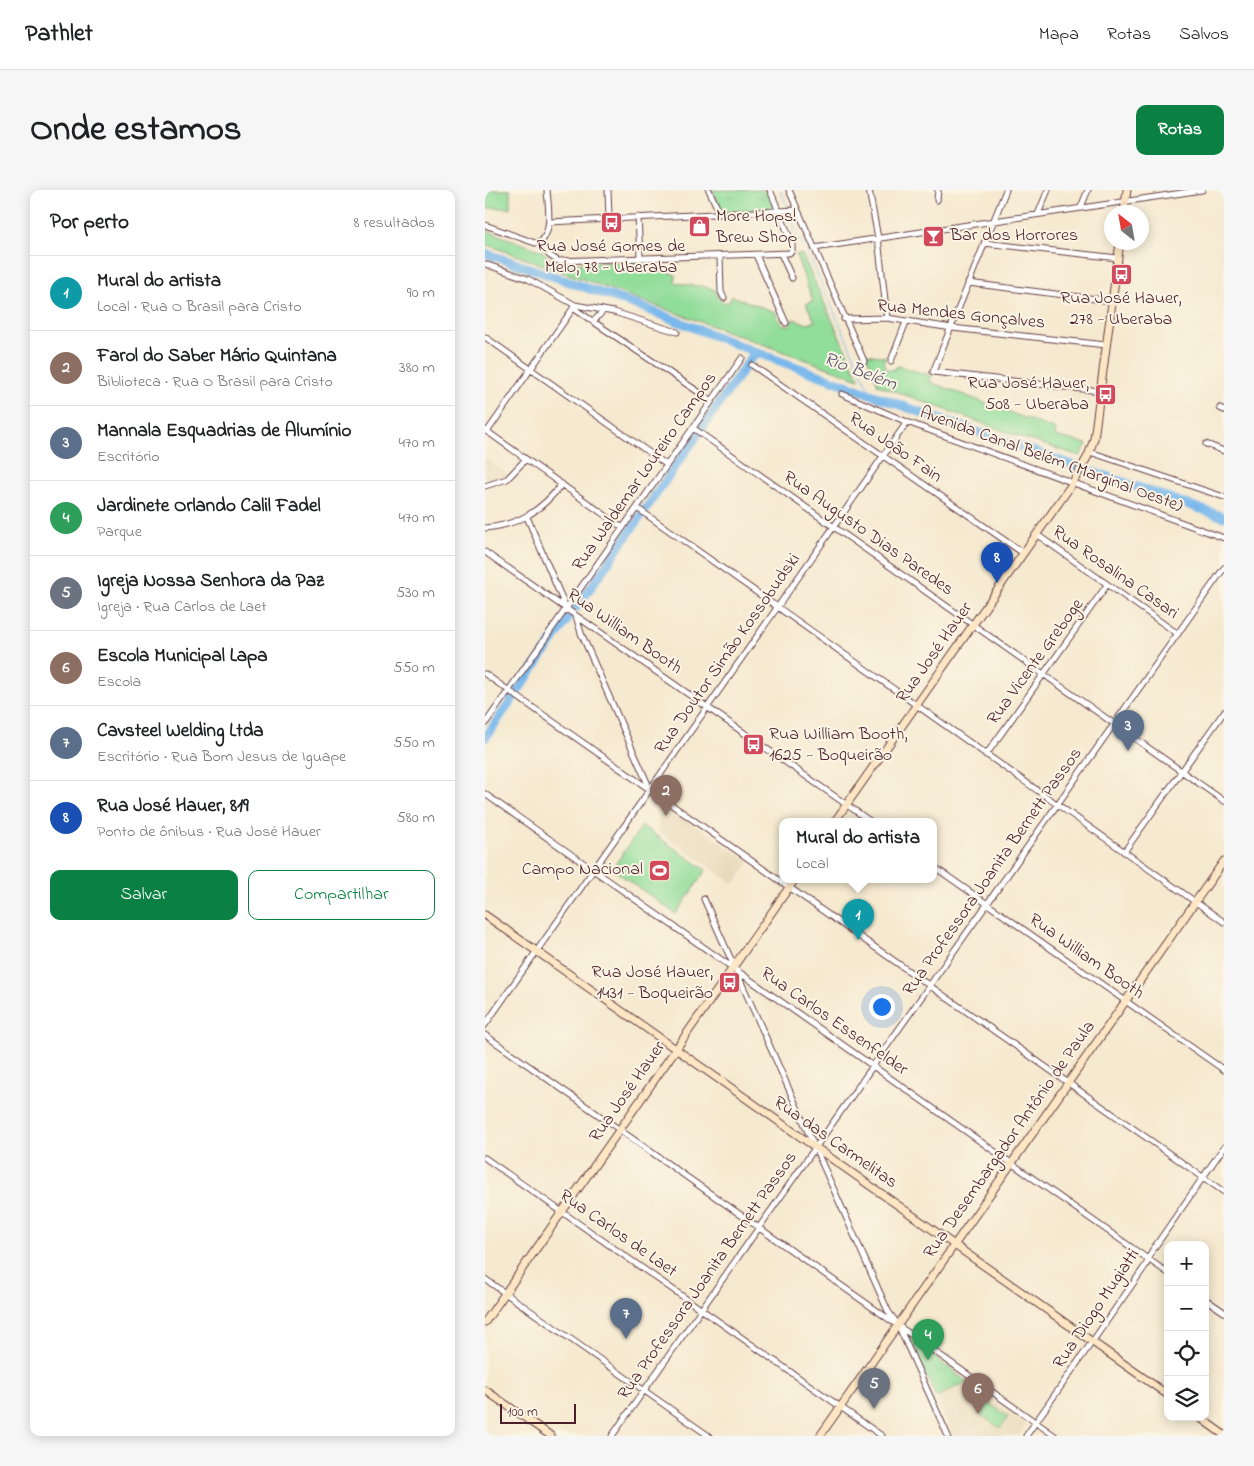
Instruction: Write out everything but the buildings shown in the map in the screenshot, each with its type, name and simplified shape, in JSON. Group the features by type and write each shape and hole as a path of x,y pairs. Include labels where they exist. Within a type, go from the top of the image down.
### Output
{"main road":[{"path":"1125,205 1127,190"},
{"name":"Rua José Hauer","path":"837,818 1073,482 1089,454 1100,391 1119,250"},
{"name":"Rua Desembargador Antônio de Paula","path":"820,1436 1224,861"},
{"name":"Rua José Hauer","path":"485,1322 792,883"},
{"name":"Rua das Carmelitas","path":"485,915 1164,1392"},
{"path":"485,1390 551,1436"},
{"path":"1205,1421 1224,1434"}],"street":[{"path":"541,242 546,235 549,222 547,190"},
{"path":"608,190 609,218"},
{"path":"709,190 719,214"},
{"path":"541,242 549,255 558,261 781,254 792,251 792,244 770,190"},
{"path":"789,190 864,361"},
{"path":"869,190 878,238 887,318"},
{"path":"937,200 938,190"},
{"path":"1006,190 933,372 1100,391"},
{"path":"1038,214 1048,190"},
{"path":"1081,207 1088,190"},
{"path":"814,248 1202,190"},
{"path":"549,222 797,210"},
{"path":"639,217 639,257"},
{"path":"485,225 535,242 541,242"},
{"path":"984,243 1118,258"},
{"path":"781,254 792,278"},
{"path":"756,255 786,323"},
{"path":"720,256 721,292 724,298"},
{"path":"485,264 527,280 574,306 593,322 712,401"},
{"path":"968,284 1112,301"},
{"path":"574,306 615,312 677,332"},
{"path":"574,306 486,431 623,528"},
{"path":"593,322 603,311"},
{"name":"Rua Mendes Gonçalves","path":"844,319 887,318 952,328 1106,345"},
{"path":"891,361 906,322"},
{"path":"485,337 667,465"},
{"name":"Rua Waldemar Loureiro Campos","path":"485,724 623,528 639,510 667,465 695,429 742,358"},
{"name":"Rua João Fain","path":"751,365 1023,553"},
{"name":"Avenida Canal Belém (Marginal Oeste)","path":"843,394 907,422 1224,538"},
{"name":"Rua Doutor Simão Kossobudski","path":"485,1025 907,422"},
{"name":"Rua Augusto Dias Paredes","path":"695,429 1224,801"},
{"path":"1206,444 1224,451"},
{"path":"1089,454 1224,497"},
{"path":"485,486 507,479 526,459"},
{"path":"485,528 507,525 527,517 547,502 561,484"},
{"path":"639,510 1224,922"},
{"path":"527,517 566,609"},
{"name":"Rua Rosalina Casari","path":"1036,534 1178,634"},
{"name":"Rua William Booth","path":"485,552 866,818"},
{"name":"Rua Professora Joanita Bernett Passos","path":"612,1436 1224,568"},
{"name":"Rua Vicente Greboge","path":"986,755 1107,584"},
{"path":"576,616 581,633 650,789"},
{"path":"485,674 779,880"},
{"path":"1124,852 1224,712"},
{"name":"Rua Carlos Essenfelder","path":"485,794 1164,1270"},
{"name":"Rua William Booth","path":"937,869 1224,1070"},
{"path":"783,883 1224,1192"},
{"path":"704,899 733,968 948,1436"},
{"path":"485,1035 1055,1436"},
{"name":"Rua Diogo Mugiatti","path":"1025,1436 1092,1342 1224,1147"},
{"name":"Rua Carlos de Laet","path":"485,1158 882,1436"},
{"path":"485,1279 709,1436"},
{"path":"1209,1302 1224,1312"}],"shaded area":[{"path":"485,458 509,475 502,479 485,483"},
{"path":"656,798 749,862 734,884 659,832"},
{"path":"967,1382 1026,1424 1018,1436 954,1436 936,1397"}],"green space":[{"path":"485,190 510,190 510,208 485,208"},
{"path":"712,190 768,190 777,210 721,212"},
{"path":"485,230 542,251 552,261 561,264 656,261 656,268 676,275 675,282 715,290 718,298 724,303 730,301 732,296 775,312 782,324 789,326 793,319 808,324 815,321 806,304 813,301 796,255 802,254 859,379 485,244"},
{"path":"866,354 886,357 884,360 886,369 893,370 898,366 932,376 930,382 1056,430 1055,436 1087,444 1080,456 1020,437 878,385"},
{"name":"Campo Nacional","path":"642,826 706,870 676,914 612,869"},
{"path":"908,1337 967,1382 936,1397"},
{"path":"989,1403 1008,1417 1000,1428 981,1415"}],"waterway":[{"path":"780,190 788,208"},
{"path":"790,211 797,237 805,247 871,394"},
{"name":"Rio Belém","path":"485,253 639,306 758,353 928,415 1224,517"},
{"path":"577,607 751,358 758,353"},
{"path":"485,738 568,619"}],"place":[{"name":"Rua José Gomes de Melo, 78 - Uberaba","path":"611,222"},
{"name":"More Hops! Brew Shop","path":"700,227"},
{"name":"Bar dos Horrores","path":"934,236"},
{"name":"Rua José Hauer, 278 - Uberaba","path":"1121,274"},
{"name":"Rua José Hauer, 508 - Uberaba","path":"1105,394"},
{"name":"Rua José Hauer, 819","path":"997,583"},
{"name":"Rua William Booth, 1625 - Boqueirão","path":"753,745"},
{"name":"Mannala Esquadrias de Alumínio","path":"1128,751"},
{"name":"Farol do Saber Mário Quintana","path":"666,816"},
{"name":"Campo Nacional","path":"659,870"},
{"name":"Mural do artista","path":"858,940"},
{"name":"Rua José Hauer, 1431 - Boqueirão","path":"729,983"},
{"name":"Cavsteel Welding Ltda","path":"626,1339"},
{"name":"Jardinete Orlando Calil Fadel","path":"928,1360"},
{"name":"Igreja Nossa Senhora da Paz","path":"874,1409"},
{"name":"Escola Municipal Lapa","path":"978,1414"}]}
